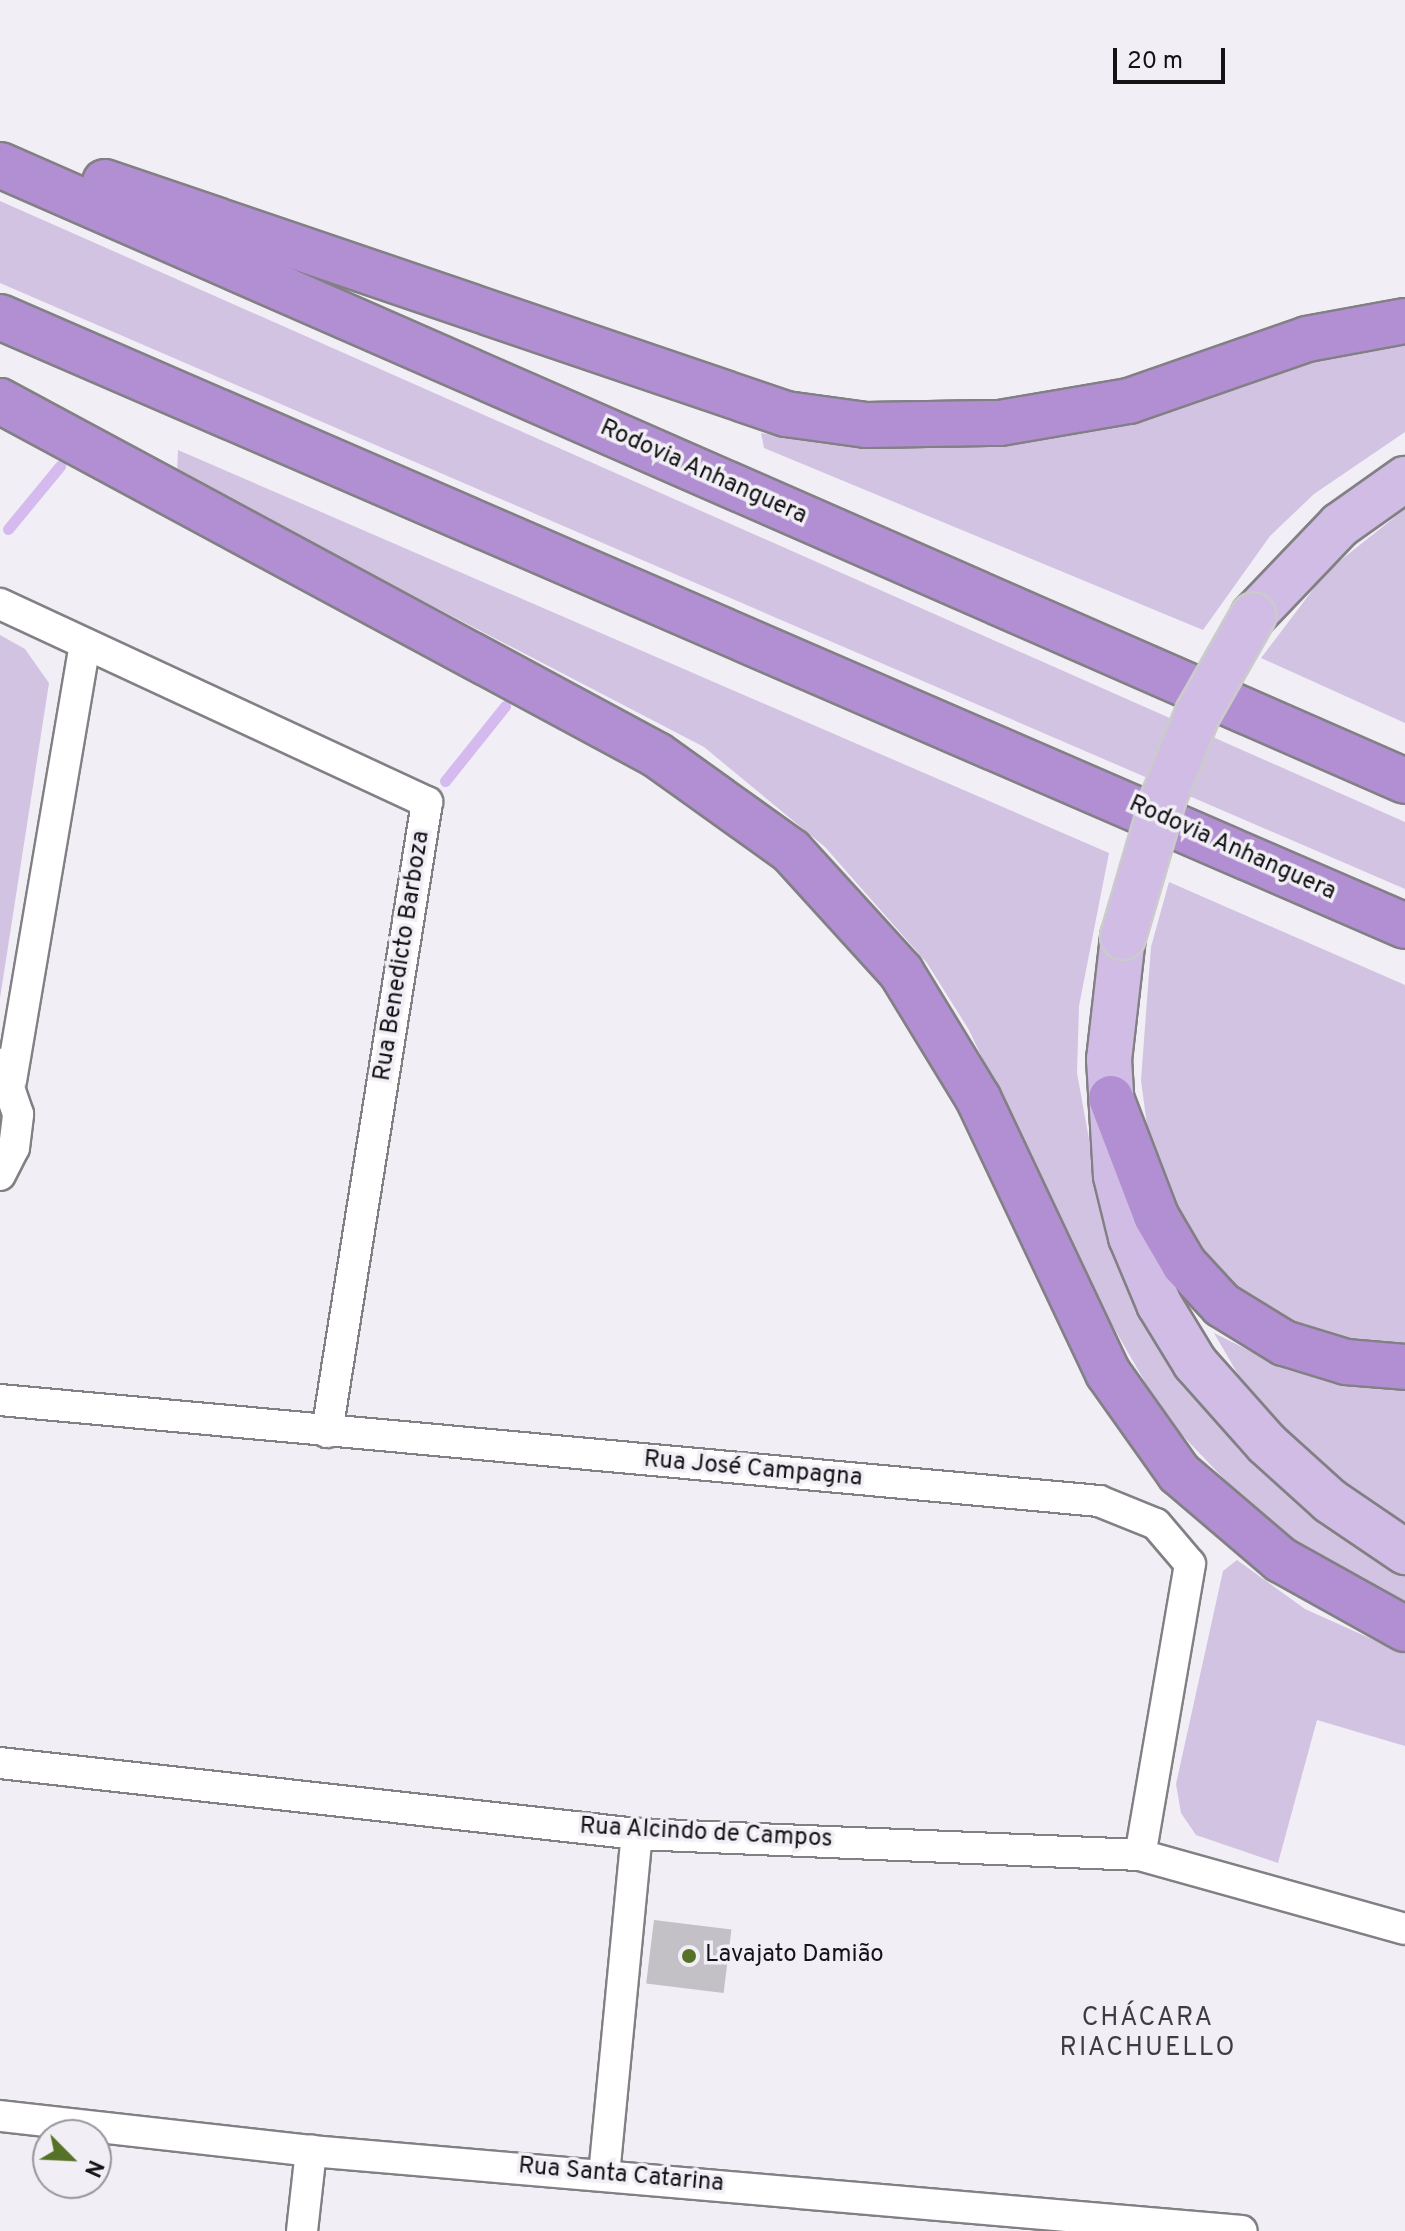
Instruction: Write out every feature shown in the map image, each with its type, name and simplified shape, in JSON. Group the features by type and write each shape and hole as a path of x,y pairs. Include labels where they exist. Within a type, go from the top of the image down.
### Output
{"highway":[{"path":"0,145 786,414 853,423 1000,423 1129,401 1307,339 1405,321"},
{"name":"Rodovia Anhanguera","path":"0,165 1405,781"},
{"name":"Rodovia Anhanguera","path":"0,317 1405,926"},
{"path":"0,401 657,755 791,851 901,972 978,1098 1108,1373 1179,1473 1281,1560 1405,1629"},
{"path":"1111,1098 1156,1216 1184,1264 1222,1305 1284,1343 1346,1362 1405,1367"}],"main road":[{"path":"1405,479 1340,525 1253,616 1198,713 1169,783 1123,937 1112,1008 1111,1098 1116,1176 1131,1237 1195,1363 1330,1501 1405,1552"}],"street":[{"name":"Rua Benedicto Barboza","path":"0,604 427,802 327,1432"},
{"path":"0,1175 18,1114 6,1071 85,645"},
{"name":"Rua José Campagna","path":"0,1400 1099,1501 1156,1524 1190,1564 1140,1855"},
{"name":"Rua Alcindo de Campos","path":"0,1763 637,1834 1140,1855 1405,1929"},
{"path":"604,2175 637,1834"},
{"name":"Rua Santa Catarina","path":"0,2116 311,2151 1242,2231"},
{"path":"302,2231 311,2151"}],"shaded area":[{"path":"0,201 1405,822 1405,889 0,283"},
{"path":"1405,340 1405,432 1314,494 1270,536 1203,630 764,448 761,433 855,446 1013,443 1089,429 1324,357"},
{"path":"178,450 1109,853 1079,1006 1077,1073 1104,1222 1128,1285 1161,1348 1238,1449 1360,1550 1405,1574 1405,1611 1267,1524 1165,1417 1090,1286 969,1030 927,963 825,847 704,747 177,473"},
{"path":"1405,509 1405,723 1261,658 1327,571"},
{"path":"0,635 25,649 49,683 0,998"},
{"path":"1169,882 1405,985 1405,1350 1369,1348 1271,1316 1189,1243 1150,1148 1141,1080 1151,947"},
{"path":"1214,1333 1288,1370 1405,1390 1405,1529 1331,1477 1283,1428 1243,1383"},
{"path":"1237,1560 1305,1609 1405,1654 1405,1746 1317,1720 1278,1863 1196,1835 1181,1813 1176,1784 1223,1571"}],"building":[{"name":"Lavajato Damião","path":"654,1920 731,1930 724,1993 646,1984"}],"waterway":[{"path":"8,529 60,466"},
{"path":"445,781 505,706"}],"place":[{"name":"Lavajato Damião","path":"689,1956"}],"district":[{"name":"CHÁCARA RIACHUELLO","path":"1148,2034"}]}
